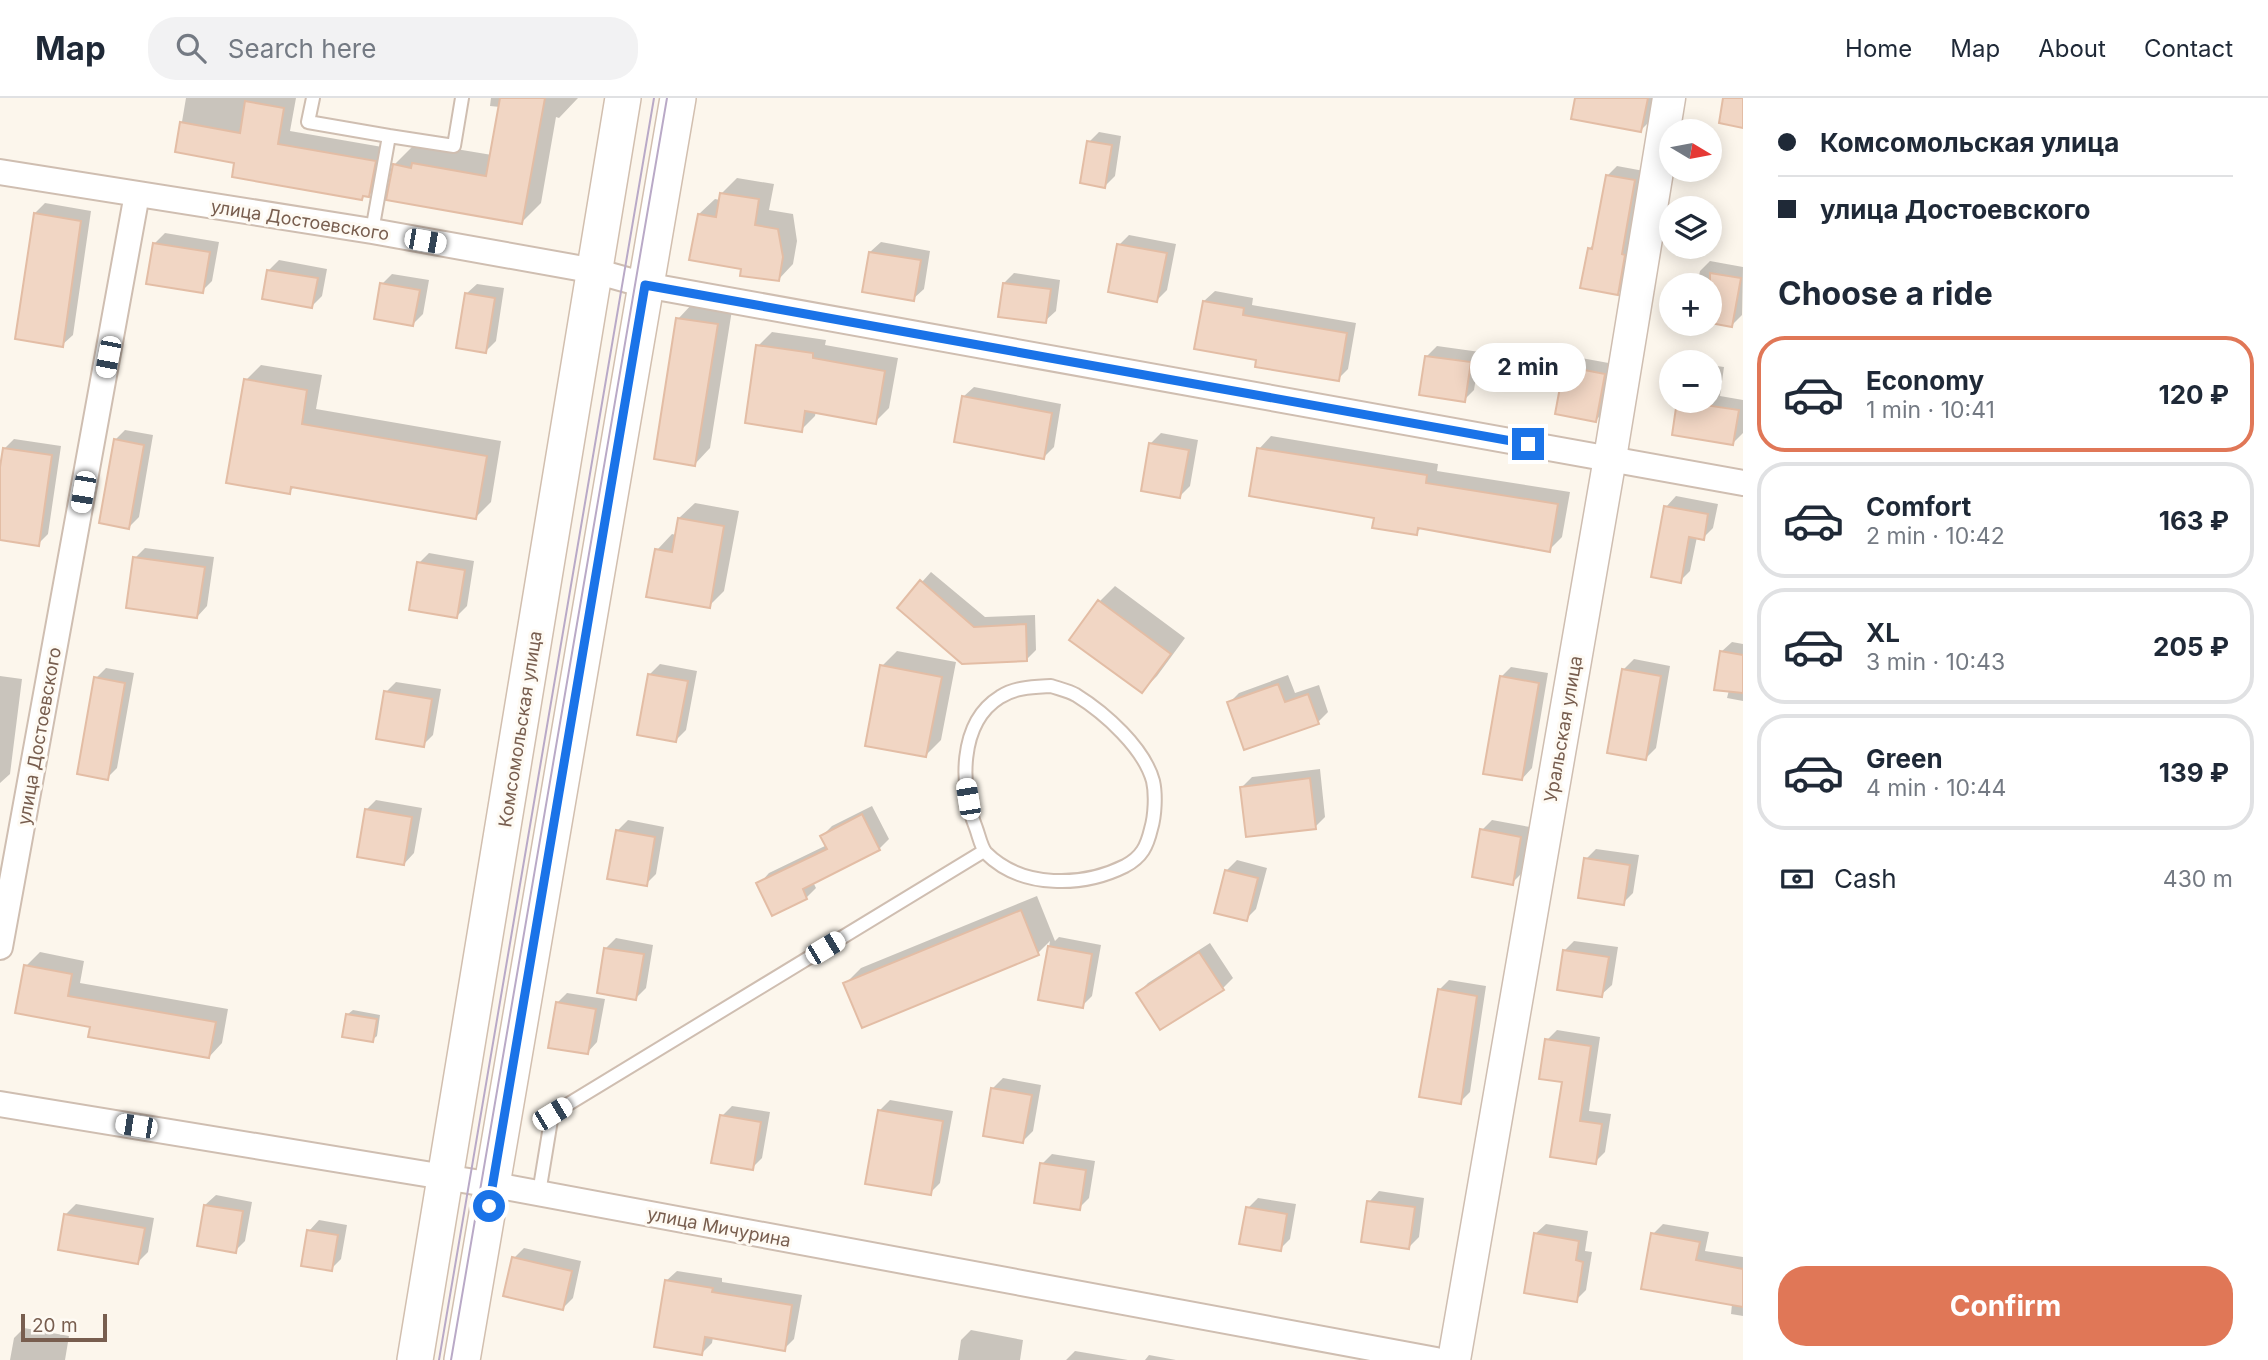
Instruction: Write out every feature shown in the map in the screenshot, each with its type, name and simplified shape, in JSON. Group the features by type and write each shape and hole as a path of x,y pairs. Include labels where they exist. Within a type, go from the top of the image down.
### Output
{"main road":[{"name":"Комсомольская улица","path":"415,1360 623,98"},
{"path":"462,1360 678,98"}],"street":[{"name":"Уральская улица","path":"1454,1360 1610,458 1669,98"},
{"name":"улица Достоевского","path":"0,172 372,231 594,271 645,285 1743,483"},
{"name":"улица Достоевского","path":"0,947 137,194"},
{"name":"улица Мичурина","path":"0,1104 493,1184 1436,1360"}],"lane":[{"path":"313,98 308,122 454,146 462,98"},
{"path":"372,231 389,136"},
{"path":"1051,687 1074,693 1112,722 1135,746 1153,781 1154,820 1146,849 1129,864 1100,877 1072,882 1044,880 1010,870 984,851 971,816 965,782 968,745 979,718 999,697 1022,688 1051,687"},
{"path":"539,1193 552,1114 984,851"}],"building":[{"path":"500,98 545,98 522,224 386,200 393,164 411,168 412,163 486,176"},
{"path":"1575,98 1648,98 1641,132 1571,119"},
{"path":"1723,98 1743,98 1743,128 1722,124 1722,119 1720,119"},
{"path":"245,101 284,108 278,144 376,161 369,197 363,196 362,200 232,177 234,163 175,152 180,122 240,133"},
{"path":"1087,141 1112,145 1105,188 1080,183"},
{"path":"1606,175 1635,180 1618,295 1580,288 1588,248 1592,249"},
{"path":"720,193 759,199 755,225 778,229 783,257 779,281 740,276 741,269 689,260 698,214 716,217"},
{"path":"34,213 81,221 63,347 15,339"},
{"path":"153,243 210,252 203,293 146,284"},
{"path":"1117,244 1167,253 1157,302 1108,292"},
{"path":"869,252 921,260 914,301 862,292"},
{"path":"267,270 318,278 312,308 262,299"},
{"path":"1722,275 1741,278 1732,327 1722,325"},
{"path":"380,283 420,290 413,326 374,319"},
{"path":"1003,283 1051,289 1046,323 998,317"},
{"path":"465,293 495,298 486,353 456,348"},
{"path":"1203,301 1244,308 1243,315 1347,333 1339,381 1255,367 1256,360 1194,349"},
{"path":"676,318 718,324 695,466 654,459"},
{"path":"756,345 813,353 813,358 885,371 876,424 805,411 802,432 745,423"},
{"path":"1425,356 1471,362 1465,402 1419,395"},
{"path":"1564,366 1605,374 1596,422 1555,414"},
{"path":"244,379 307,390 302,424 487,456 476,519 291,487 290,494 226,483"},
{"path":"962,396 1052,413 1044,459 954,442"},
{"path":"1722,408 1739,410 1733,445 1672,435 1675,413 1722,413"},
{"path":"114,439 144,445 129,529 99,523"},
{"path":"1149,443 1189,450 1180,498 1141,491"},
{"path":"3,448 52,455 39,546 0,540 0,467"},
{"path":"1257,448 1427,475 1426,483 1558,504 1550,552 1418,528 1417,535 1372,528 1374,518 1249,496"},
{"path":"1664,506 1708,514 1704,540 1689,537 1681,583 1651,577"},
{"path":"678,518 724,526 710,608 646,597 655,549 672,552"},
{"path":"133,557 205,567 197,618 126,608"},
{"path":"417,562 465,570 457,618 409,610"},
{"path":"920,580 974,627 1026,624 1027,661 962,664 897,608"},
{"path":"1098,600 1171,654 1142,693 1069,640"},
{"path":"1720,651 1743,655 1743,693 1714,690"},
{"path":"880,665 942,677 926,757 865,746"},
{"path":"1622,669 1661,676 1646,760 1607,753"},
{"path":"648,674 688,681 676,742 637,735"},
{"path":"1500,676 1539,683 1522,780 1483,774"},
{"path":"94,677 125,683 108,780 77,774"},
{"path":"1278,684 1285,702 1308,694 1319,724 1244,750 1227,702"},
{"path":"384,691 432,699 424,747 376,739"},
{"path":"1310,778 1316,829 1246,837 1240,787"},
{"path":"365,809 412,817 404,865 357,857"},
{"path":"862,814 880,850 803,889 807,899 772,916 756,883 827,849 820,836"},
{"path":"1480,829 1521,837 1513,885 1472,877"},
{"path":"616,830 655,837 647,886 607,879"},
{"path":"1584,858 1630,865 1624,905 1578,898"},
{"path":"1225,870 1258,878 1247,921 1214,913"},
{"path":"1021,910 1039,955 862,1028 843,983"},
{"path":"1048,946 1092,954 1083,1008 1038,1000"},
{"path":"604,948 644,954 636,1000 597,993"},
{"path":"1563,950 1609,957 1602,997 1557,990"},
{"path":"1199,952 1224,990 1160,1030 1136,993"},
{"path":"24,965 72,974 68,996 216,1022 209,1058 88,1037 90,1027 15,1013"},
{"path":"1438,989 1477,996 1461,1104 1419,1097"},
{"path":"556,1002 596,1009 588,1054 548,1048"},
{"path":"346,1014 377,1019 373,1042 342,1037"},
{"path":"1545,1039 1591,1046 1580,1121 1602,1124 1596,1164 1550,1157 1562,1082 1539,1079"},
{"path":"991,1088 1032,1095 1023,1143 983,1136"},
{"path":"878,1110 943,1121 931,1195 865,1184"},
{"path":"720,1115 761,1122 753,1170 711,1163"},
{"path":"1040,1163 1086,1170 1080,1210 1034,1203"},
{"path":"1367,1201 1415,1207 1409,1249 1361,1242"},
{"path":"204,1205 243,1211 236,1253 197,1246"},
{"path":"1246,1207 1287,1214 1281,1251 1239,1244"},
{"path":"64,1214 145,1228 138,1264 58,1250"},
{"path":"307,1230 338,1235 332,1271 301,1266"},
{"path":"1534,1233 1579,1241 1576,1260 1583,1262 1577,1302 1524,1293"},
{"path":"1651,1233 1700,1242 1696,1260 1743,1269 1743,1307 1641,1289"},
{"path":"512,1257 572,1271 563,1310 503,1296"},
{"path":"665,1280 713,1288 712,1292 792,1305 785,1351 705,1337 702,1355 654,1347"}],"tram line":[{"path":"439,1360 654,98"},
{"path":"451,1360 667,98"}],"route":[{"path":"489,1206 645,285 1528,444"}]}
